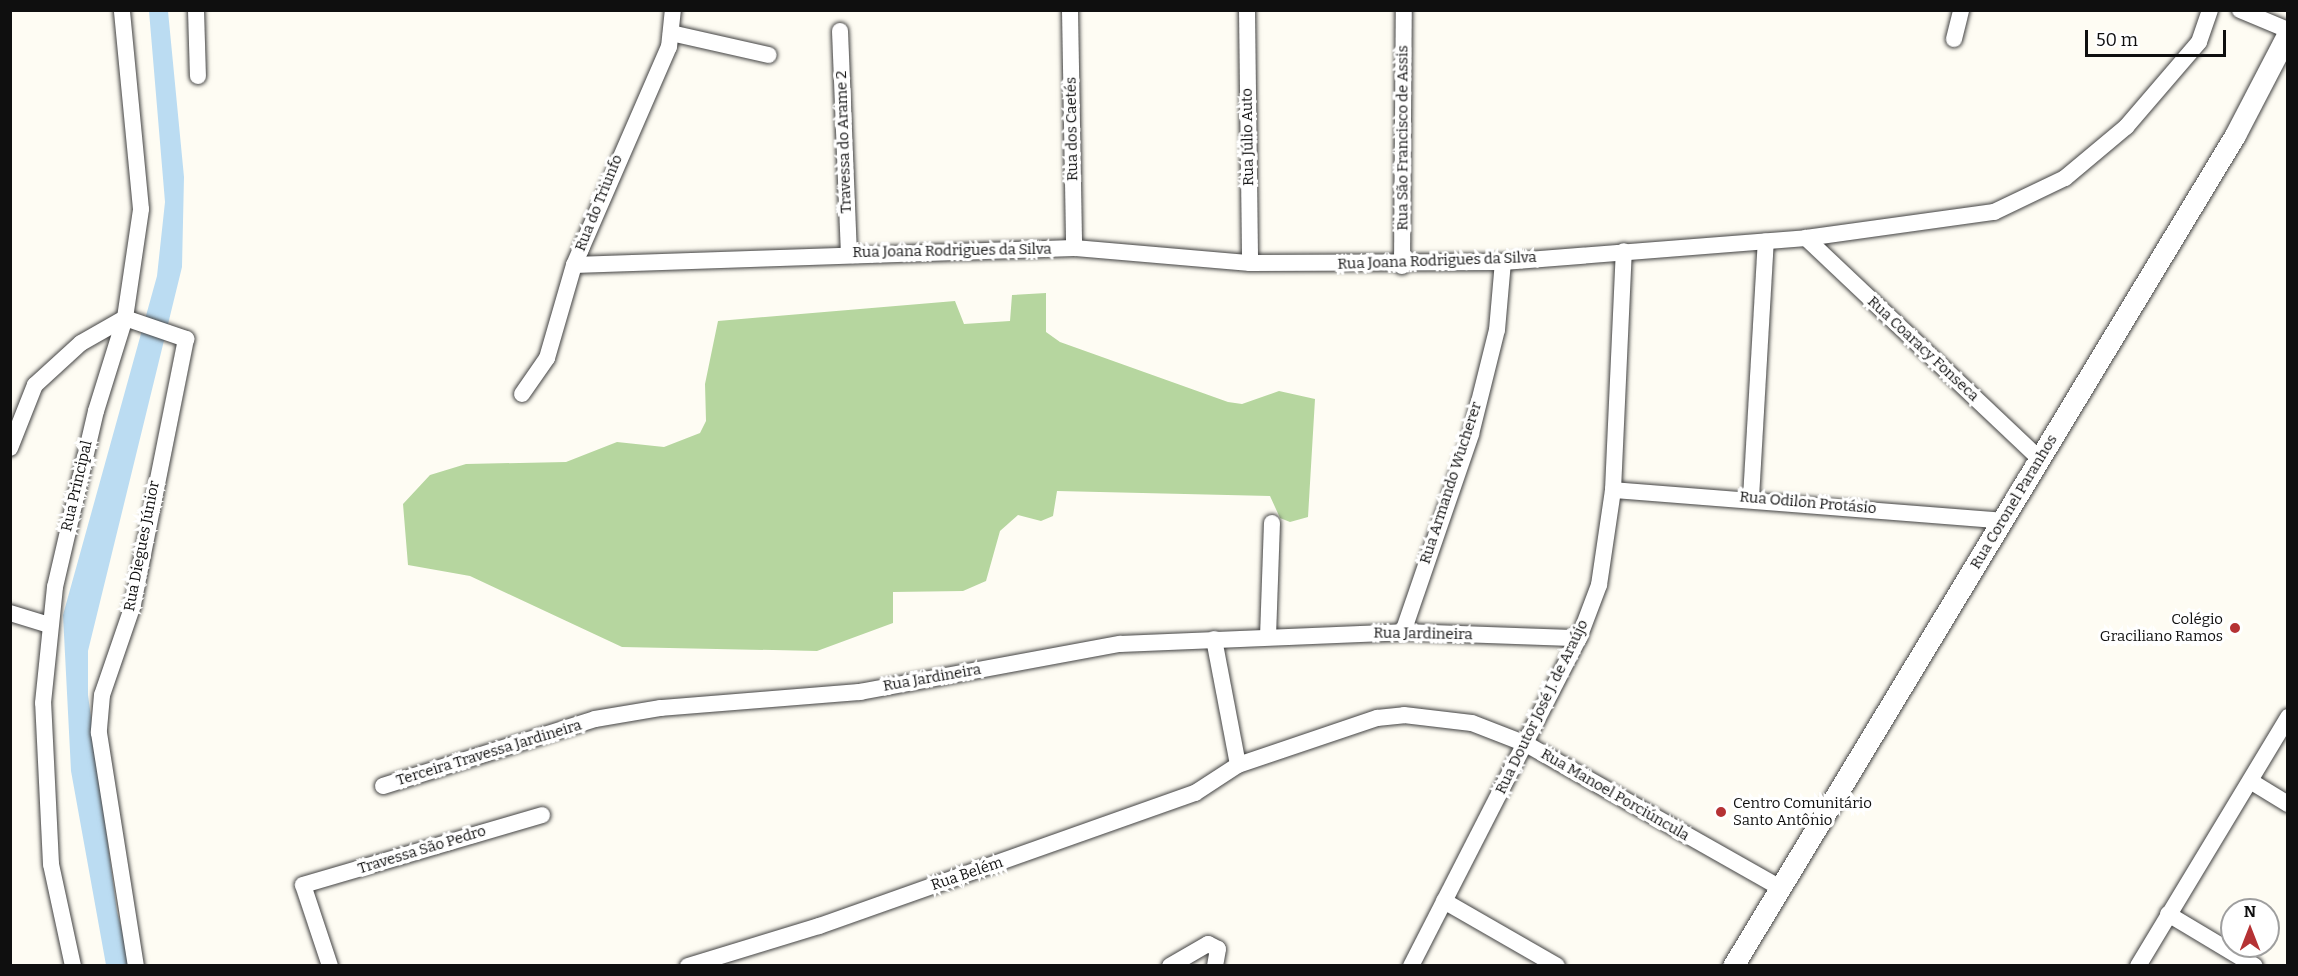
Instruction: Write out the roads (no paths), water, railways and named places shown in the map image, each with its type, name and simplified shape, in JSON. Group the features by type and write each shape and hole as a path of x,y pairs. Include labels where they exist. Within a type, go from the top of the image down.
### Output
{"street":[{"name":"Rua Principal","path":"73,966 51,864 45,801 43,703 49,625 73,499 130,320 141,209 122,10"},
{"path":"196,10 198,76"},
{"name":"Rua do Triunfo","path":"522,394 547,358 574,265 620,152 658,78 671,33 673,10"},
{"name":"Rua dos Caetés","path":"1070,10 1074,248"},
{"name":"Rua Júlio Auto","path":"1246,10 1250,263"},
{"name":"Rua São Francisco de Assis","path":"1402,266 1404,10"},
{"path":"1954,39 1961,10"},
{"name":"Rua Joana Rodrigues da Silva","path":"574,265 849,253 1074,248 1250,263 1402,266 1503,262 1806,238 1994,212 2021,203 2065,178 2126,128 2199,42 2210,10"},
{"path":"2240,10 2288,31"},
{"name":"Travessa do Arame 2","path":"840,31 849,253"},
{"name":"Rua Coronel Paranhos","path":"1733,966 1779,887 2004,521 2235,135 2288,31"},
{"path":"671,33 770,55"},
{"name":"Rua Coaracy Fonseca","path":"1806,238 2040,459"},
{"path":"1751,498 1766,241"},
{"name":"Rua Doutor José J. de Araújo","path":"1411,966 1579,638 1599,585 1613,490 1624,252"},
{"name":"Rua Armando Wucherer","path":"1403,632 1471,434 1497,330 1503,262"},
{"name":"Rua Diegues Júnior","path":"130,320 180,337 133,605 102,696 99,733 136,966"},
{"path":"10,448 34,385 81,343 130,320"},
{"name":"Rua Odilon Protásio","path":"1613,490 1751,498 2004,521"},
{"path":"1268,637 1272,524"},
{"path":"10,613 49,625"},
{"name":"Rua Jardineira","path":"595,720 661,708 860,692 1120,644 1403,632 1579,638"},
{"path":"1214,639 1238,765"},
{"name":"Rua Manoel Porciúncula","path":"1238,765 1377,718 1404,715 1472,723 1526,744 1779,887"},
{"path":"2138,966 2168,914 2252,782 2288,717"},
{"name":"Terceira Travessa Jardineira","path":"383,786 595,720"},
{"name":"Rua Belém","path":"688,966 819,926 1195,793 1238,765"},
{"path":"2252,782 2288,804"},
{"name":"Travessa São Pedro","path":"330,966 303,885 542,814"},
{"path":"1444,901 1557,966"},
{"path":"2168,914 2256,966"},
{"path":"1170,966 1208,944 1218,949 1215,966"}],"water":[{"path":"149,11 168,11 184,177 182,267 88,651 88,695 117,912 132,965 106,965 71,771 63,615 157,276 165,202"}],"place":[{"name":"Colégio Graciliano Ramos","path":"2235,628"},
{"name":"Centro Comunitário Santo Antônio","path":"1721,812"}]}
